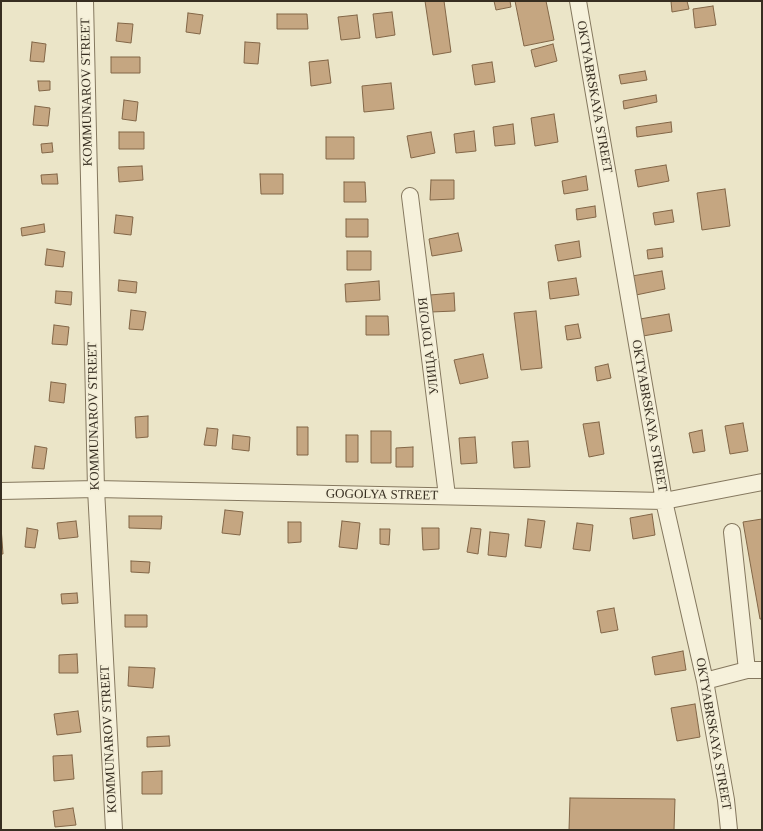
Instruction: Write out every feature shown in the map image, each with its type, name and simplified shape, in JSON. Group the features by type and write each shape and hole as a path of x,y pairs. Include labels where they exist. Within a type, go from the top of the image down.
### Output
{"street":[{"name":"KOMMUNAROV STREET","path":"85,1 96,489 114,830"},
{"name":"OKTYABRSKAYA STREET","path":"578,1 664,501 704,681 726,800 729,830"},
{"name":"УЛИЦА ГОГОЛЯ","path":"410,196 447,496"},
{"name":"GOGOLYA STREET","path":"1,491 96,489 664,501 762,482"},
{"path":"704,681 755,670 732,532"}],"building":[{"path":"425,1 444,1 451,52 433,55"},
{"path":"494,1 510,1 511,7 496,10"},
{"path":"515,1 546,1 554,40 524,46"},
{"path":"671,1 687,1 689,9 672,12"},
{"path":"713,6 716,25 695,28 693,9"},
{"path":"392,12 395,35 376,38 373,14"},
{"path":"188,13 203,15 200,34 186,32"},
{"path":"277,14 307,14 308,29 277,29"},
{"path":"357,15 360,38 341,40 338,17"},
{"path":"118,23 133,24 131,43 116,41"},
{"path":"32,42 46,44 44,62 30,61"},
{"path":"245,42 260,43 258,64 244,63"},
{"path":"553,44 557,61 535,67 531,50"},
{"path":"111,57 140,57 140,73 111,73"},
{"path":"328,60 331,83 311,86 309,62"},
{"path":"492,62 495,82 475,85 472,65"},
{"path":"645,71 647,80 621,84 619,75"},
{"path":"38,81 50,81 50,90 39,91"},
{"path":"391,83 394,109 364,112 362,86"},
{"path":"656,95 657,102 624,109 623,101"},
{"path":"124,100 138,102 136,121 122,119"},
{"path":"35,106 50,108 48,126 33,125"},
{"path":"554,114 558,142 535,146 531,118"},
{"path":"671,122 672,132 637,137 636,127"},
{"path":"513,124 515,144 495,146 493,127"},
{"path":"474,131 476,151 456,153 454,134"},
{"path":"119,132 144,132 144,149 119,149"},
{"path":"431,132 435,153 411,158 407,136"},
{"path":"326,137 354,137 354,159 326,159"},
{"path":"52,143 53,152 42,153 41,144"},
{"path":"666,165 669,181 638,187 635,170"},
{"path":"142,166 143,180 119,182 118,167"},
{"path":"57,174 58,184 42,184 41,175"},
{"path":"260,174 283,174 283,194 261,194"},
{"path":"586,176 588,190 564,194 562,181"},
{"path":"431,180 454,180 454,199 430,200"},
{"path":"344,182 365,182 366,202 344,202"},
{"path":"725,189 730,226 702,230 697,193"},
{"path":"595,206 596,217 577,220 576,209"},
{"path":"672,210 674,222 655,225 653,213"},
{"path":"116,215 133,217 131,235 114,233"},
{"path":"346,219 368,219 368,237 346,237"},
{"path":"44,224 45,232 22,236 21,228"},
{"path":"458,233 462,251 432,256 429,239"},
{"path":"579,241 581,257 558,261 555,245"},
{"path":"662,248 663,257 648,259 647,250"},
{"path":"47,249 65,252 63,267 45,265"},
{"path":"347,251 371,251 371,270 347,270"},
{"path":"662,271 665,289 636,295 632,276"},
{"path":"576,278 579,295 550,299 548,282"},
{"path":"119,280 137,282 136,293 118,291"},
{"path":"379,281 380,300 346,302 345,284"},
{"path":"56,291 72,292 71,305 55,303"},
{"path":"454,293 455,311 431,312 430,295"},
{"path":"131,310 146,312 143,330 129,329"},
{"path":"536,311 542,368 521,370 514,313"},
{"path":"669,314 672,331 643,336 640,319"},
{"path":"366,316 388,316 389,335 366,335"},
{"path":"578,324 581,338 567,340 565,326"},
{"path":"54,325 69,327 67,345 52,344"},
{"path":"483,354 488,378 460,384 454,360"},
{"path":"608,364 611,378 597,381 595,367"},
{"path":"51,382 66,384 64,403 49,401"},
{"path":"148,416 148,437 136,438 135,417"},
{"path":"599,422 604,454 589,457 583,424"},
{"path":"743,423 748,451 730,454 725,426"},
{"path":"297,427 308,427 308,455 297,455"},
{"path":"207,428 218,429 216,446 204,445"},
{"path":"702,430 705,451 693,453 689,433"},
{"path":"371,431 391,431 391,463 371,463"},
{"path":"233,435 250,437 249,451 232,449"},
{"path":"346,435 358,435 358,462 346,462"},
{"path":"475,437 477,463 461,464 459,438"},
{"path":"528,441 530,467 514,468 512,442"},
{"path":"35,446 47,448 44,469 32,468"},
{"path":"413,447 413,467 396,467 396,448"},
{"path":"225,510 243,512 240,535 222,533"},
{"path":"652,514 655,535 633,539 630,518"},
{"path":"129,516 162,516 161,529 129,528"},
{"path":"528,519 545,521 541,548 525,546"},
{"path":"762,519 762,619 760,619 743,522"},
{"path":"76,521 78,537 59,539 57,523"},
{"path":"342,521 360,523 357,549 339,547"},
{"path":"288,522 301,522 301,542 288,543"},
{"path":"577,523 593,525 590,551 573,549"},
{"path":"1,527 3,554 1,554"},
{"path":"27,528 38,530 35,548 25,547"},
{"path":"422,528 439,528 439,549 423,550"},
{"path":"471,528 481,529 478,554 467,552"},
{"path":"380,529 390,529 389,545 380,544"},
{"path":"490,532 509,534 506,557 488,555"},
{"path":"131,561 150,562 149,573 131,572"},
{"path":"77,593 78,603 62,604 61,594"},
{"path":"614,608 618,630 601,633 597,611"},
{"path":"125,615 147,615 147,627 125,627"},
{"path":"683,651 686,670 655,675 652,657"},
{"path":"77,654 78,673 59,673 59,655"},
{"path":"129,667 155,668 153,688 128,686"},
{"path":"695,704 700,737 677,741 671,708"},
{"path":"78,711 81,732 57,735 54,714"},
{"path":"169,736 170,746 147,747 147,737"},
{"path":"72,755 74,779 54,781 53,756"},
{"path":"162,771 162,794 142,794 142,772"},
{"path":"570,798 675,799 674,830 569,830"},
{"path":"73,808 76,825 55,827 53,811"}]}
